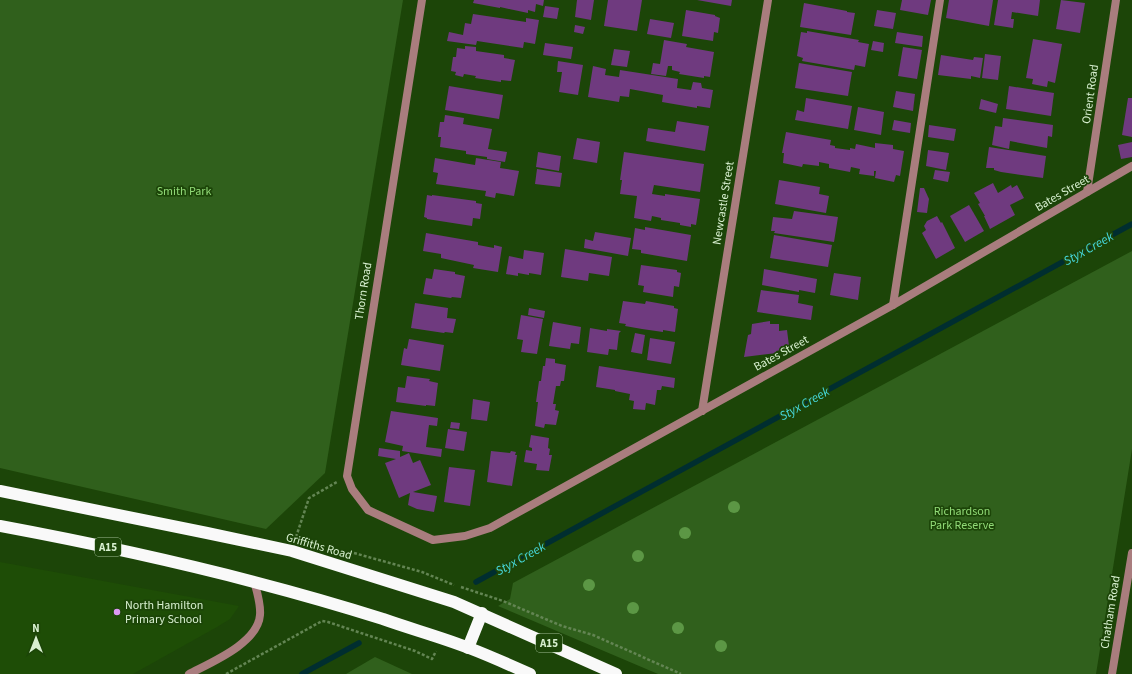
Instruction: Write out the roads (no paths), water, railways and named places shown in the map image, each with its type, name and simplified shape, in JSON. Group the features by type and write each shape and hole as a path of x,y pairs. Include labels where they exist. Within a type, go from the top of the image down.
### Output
{"highway":[{"name":"Griffiths Road","path":"0,491 207,532 292,551 454,602 482,613 616,674"},
{"name":"A15","path":"0,526 84,542 254,581 342,606 441,638 530,674"},
{"path":"468,648 482,613"}],"street":[{"name":"Thorn Road","path":"422,0 348,476 352,489 368,510 433,540"},
{"name":"Newcastle Street","path":"702,411 768,0"},
{"path":"893,305 940,0"},
{"name":"Orient Road","path":"1087,192 1116,0"},
{"name":"Bates Street","path":"433,540 465,536 490,528 893,305 1132,166"},
{"name":"Chatham Road","path":"1112,674 1132,554"},
{"path":"189,674 219,658 250,637 256,630 261,613 254,581"}],"waterway":[{"name":"Styx Creek","path":"476,582 1132,224"},
{"name":"Styx Creek","path":"302,674 359,643"}],"place":[{"name":"North Hamilton Primary School","path":"117,612"}],"park label":[{"name":"Smith Park","path":"184,191"},
{"name":"Richardson Park Reserve","path":"962,518"}]}
